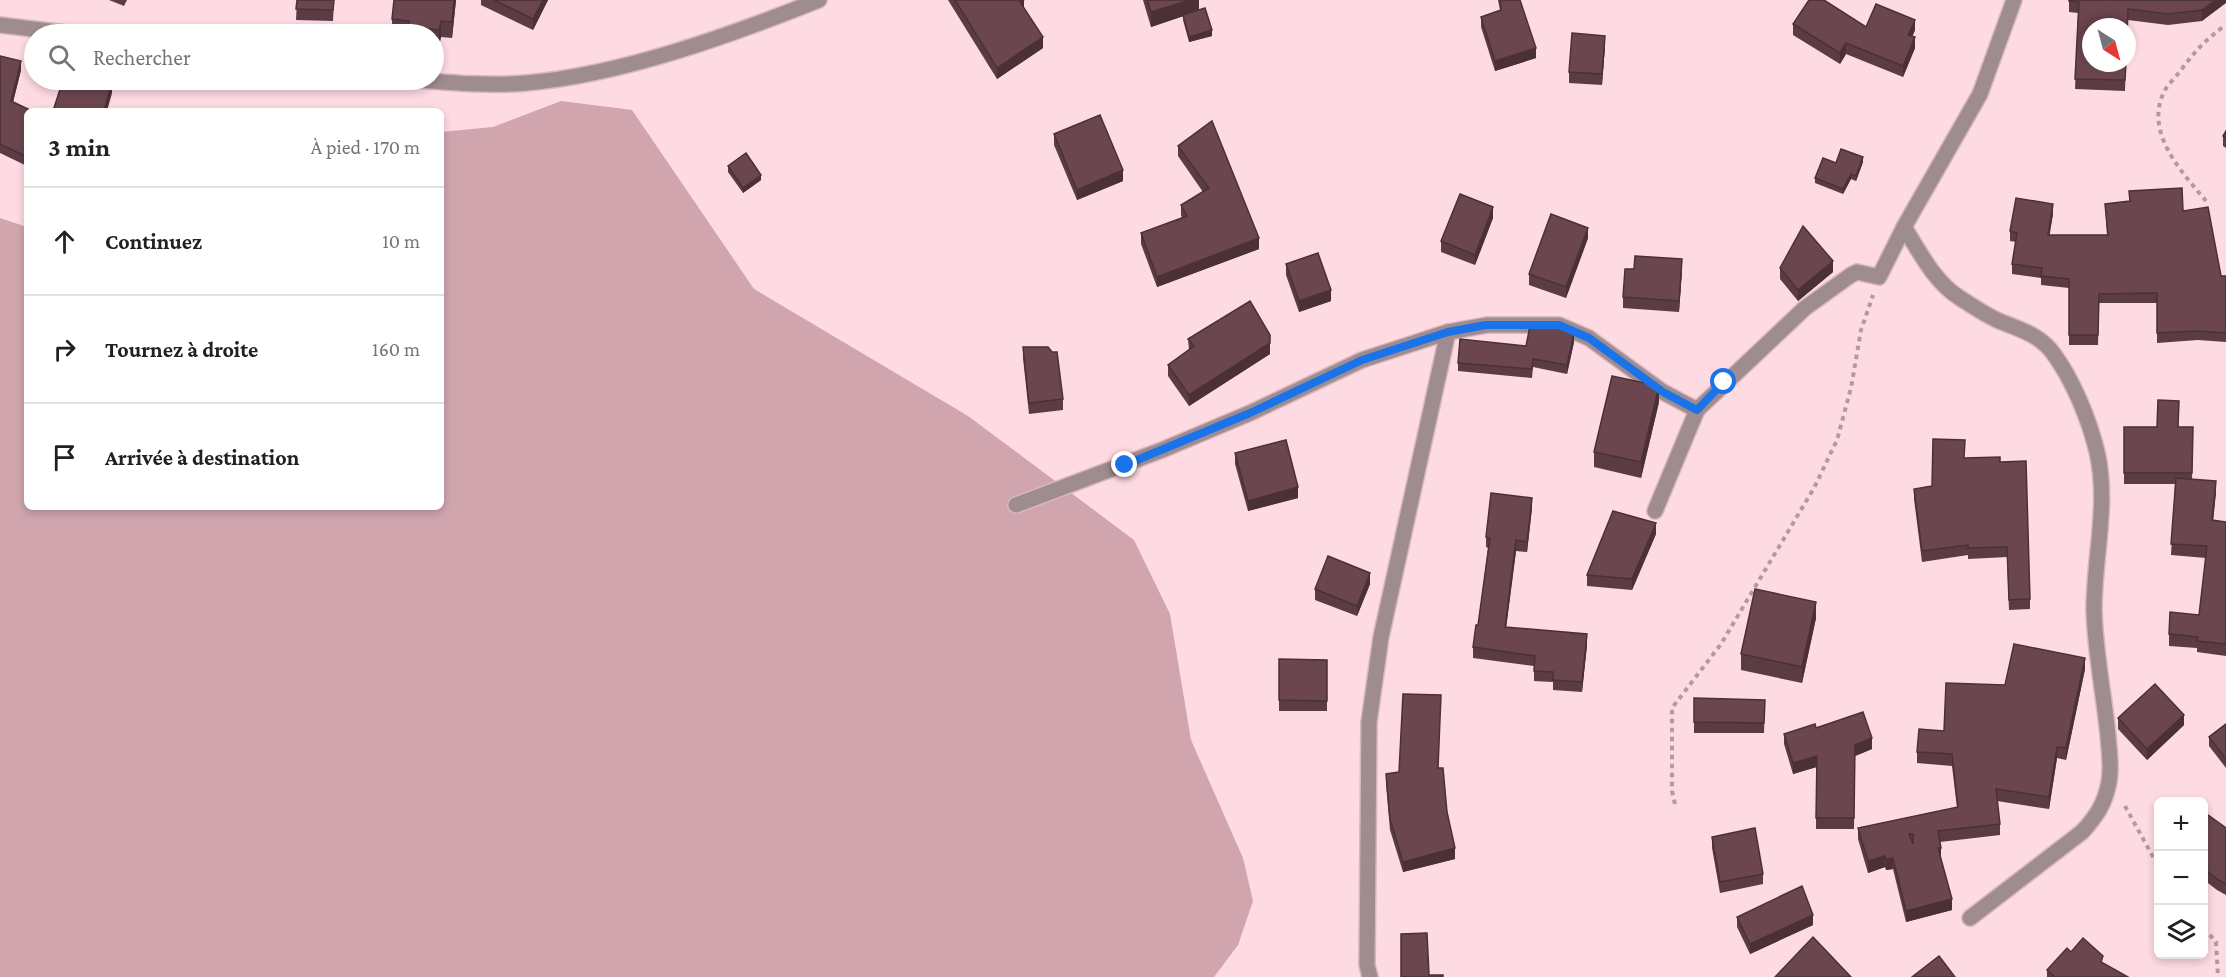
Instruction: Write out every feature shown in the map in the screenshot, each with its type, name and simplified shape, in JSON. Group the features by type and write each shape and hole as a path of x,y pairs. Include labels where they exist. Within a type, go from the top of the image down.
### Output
{"street":[{"path":"444,82 478,85 527,83 581,75 675,51 753,26 819,0"},
{"path":"1655,511 1697,410 1805,308 1857,272 1879,277 1904,227 1980,94 2014,0"},
{"path":"0,25 24,28"},
{"path":"1904,227 1940,280 1957,297 1997,320 2037,337 2052,350 2065,371 2087,422 2097,452 2103,500 2096,558 2094,612 2106,711 2110,779 2101,809 2082,832 1970,918"},
{"path":"1016,505 1162,450 1362,360 1448,332 1486,325 1559,325 1589,338 1663,392 1697,410"},
{"path":"1370,977 1367,965 1369,722 1381,637 1448,332"}],"path":[{"path":"2206,201 2181,171 2163,142 2158,117 2164,92 2205,39 2226,25"},
{"path":"1675,804 1672,791 1672,708 1721,644 1751,596 1814,488 1833,450 1851,388 1861,330 1879,277"},
{"path":"2110,779 2154,859"},
{"path":"2208,933 2216,942 2218,977"}],"shaded area":[{"path":"561,101 632,110 754,289 968,416 1134,540 1170,614 1191,740 1243,858 1253,901 1238,945 1214,977 0,977 0,218 24,226 24,510 444,510 444,132 493,127"}],"building":[{"path":"297,0 334,0 333,10 296,9"},
{"path":"394,0 454,0 452,22 408,24 409,21 392,19"},
{"path":"494,0 543,0 533,19"},
{"path":"955,0 1024,0 1020,2 1043,37 997,68"},
{"path":"1147,0 1190,0 1151,12"},
{"path":"1500,0 1520,0 1536,48 1495,61 1481,17 1501,10"},
{"path":"1809,0 1824,0 1866,27 1876,4 1915,20 1908,35 1915,37 1903,66 1846,43 1840,53 1793,24"},
{"path":"2216,0 2202,10 2168,14 2128,9 2128,18 2082,18 2082,72 2125,72 2125,80 2075,79 2079,2 2069,1"},
{"path":"1205,8 1212,30 1189,37 1183,15"},
{"path":"1572,33 1605,36 1602,74 1569,72"},
{"path":"0,56 21,61 11,101 26,108 24,156 0,144"},
{"path":"60,90 110,90 105,108 54,108"},
{"path":"1100,115 1123,170 1077,190 1054,134"},
{"path":"1212,121 1259,238 1157,277 1141,233 1187,216 1181,205 1209,188 1178,146"},
{"path":"1841,149 1863,157 1856,176 1851,174 1843,189 1815,178 1823,158 1836,163"},
{"path":"746,153 761,175 743,188 728,166"},
{"path":"2182,188 2183,211 2208,207 2221,276 2226,276 2226,333 2198,331 2157,333 2157,293 2099,294 2098,335 2069,335 2069,279 2041,276 2042,268 2012,264 2017,233 2010,231 2016,198 2053,204 2048,235 2108,235 2105,204 2130,201 2129,191"},
{"path":"1460,194 1493,207 1475,255 1441,241"},
{"path":"1551,214 1588,228 1566,287 1529,274"},
{"path":"1803,226 1833,261 1798,290 1780,268"},
{"path":"1318,253 1331,290 1299,301 1286,264"},
{"path":"1635,256 1682,259 1679,301 1623,297 1625,269 1634,269"},
{"path":"1250,301 1270,335 1270,343 1189,395 1168,365 1194,346 1188,339"},
{"path":"1530,326 1550,326 1574,333 1567,365 1533,359 1532,369 1458,363 1460,339 1526,346"},
{"path":"1023,347 1048,347 1052,352 1057,352 1063,399 1029,403"},
{"path":"1612,376 1659,386 1641,462 1594,452"},
{"path":"2158,400 2179,401 2178,427 2193,427 2192,473 2124,473 2124,427 2157,427"},
{"path":"1933,439 1965,440 1964,458 2000,457 2000,462 2026,461 2030,599 2009,600 2007,547 1968,548 1968,545 1922,551 1914,489 1932,486"},
{"path":"1286,440 1298,487 1248,501 1235,453"},
{"path":"2176,478 2216,481 2212,520 2226,522 2226,644 2197,641 2198,637 2169,634 2170,612 2199,615 2207,546 2171,544"},
{"path":"1491,493 1532,498 1527,542 1516,540 1505,627 1587,634 1582,682 1553,680 1553,672 1534,671 1535,656 1473,647 1490,538 1486,537"},
{"path":"1613,511 1656,523 1632,579 1587,575"},
{"path":"1328,556 1370,573 1357,606 1315,589"},
{"path":"1755,589 1816,602 1802,667 1741,654"},
{"path":"2014,644 2085,658 2066,748 2057,747 2049,797 1996,789 2000,824 1938,831 1941,848 1938,848 1952,899 1906,911 1893,858 1886,859 1885,856 1868,861 1858,828 1958,807 1952,754 1917,752 1919,729 1944,731 1946,683 2005,685"},
{"path":"1279,659 1327,660 1327,701 1279,700"},
{"path":"2155,684 2184,715 2147,749 2118,718"},
{"path":"1403,694 1441,695 1438,768 1443,768 1447,812 1455,848 1403,862 1390,819 1386,774 1399,772"},
{"path":"1694,698 1765,700 1764,723 1694,722"},
{"path":"1863,712 1872,738 1855,745 1854,818 1816,818 1817,756 1793,763 1784,734 1815,724 1816,728"},
{"path":"2226,724 2226,759 2209,737"},
{"path":"2208,815 2226,828 2226,884 2208,872"},
{"path":"1755,828 1763,874 1720,882 1712,837"},
{"path":"1802,886 1813,915 1750,944 1737,917"},
{"path":"1427,933 1429,975 1443,975 1443,977 1401,977 1401,934"},
{"path":"1813,937 1851,977 1775,977"},
{"path":"2083,938 2103,956 2101,962 2128,977 2055,977 2047,970 2067,948 2071,952"},
{"path":"1939,956 1955,977 1912,977"}],"route":[{"path":"1125,465 1250,413 1362,360 1448,332 1486,325 1530,323 1559,325 1589,338 1663,392 1697,410 1724,382"}]}
